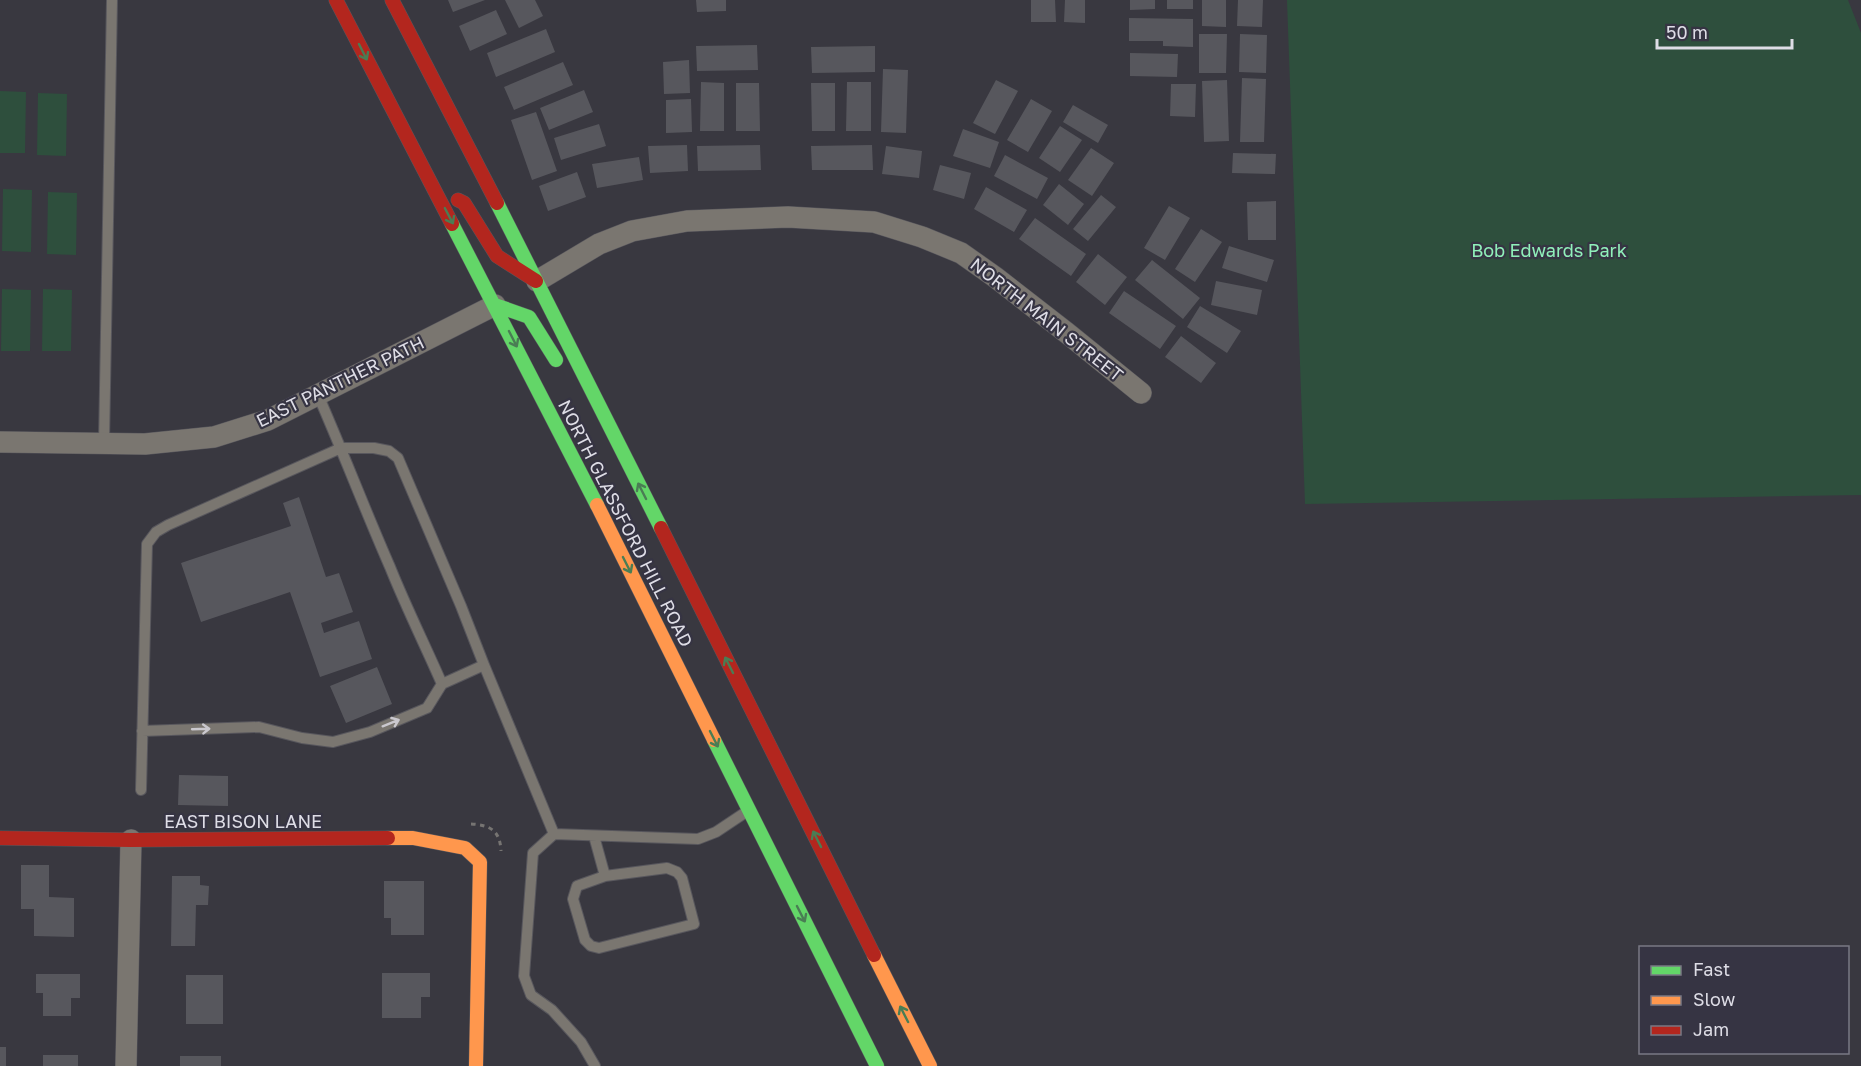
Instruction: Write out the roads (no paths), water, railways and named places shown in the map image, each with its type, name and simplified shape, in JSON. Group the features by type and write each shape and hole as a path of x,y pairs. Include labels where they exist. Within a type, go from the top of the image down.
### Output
{"main road":[{"name":"NORTH GLASSFORD HILL ROAD","path":"336,0 495,304 877,1066"},
{"name":"NORTH GLASSFORD HILL ROAD","path":"392,0 537,281 930,1066"},
{"path":"432,183 464,203 497,256 537,281"},
{"path":"495,304 529,317 564,374"},
{"path":"578,390 602,411"},
{"name":"EAST BISON LANE","path":"0,838 131,840 413,838 465,848 480,862 476,1066"}],"street":[{"name":"NORTH MAIN STREET","path":"537,281 599,244 632,231 687,221 788,217 874,222 922,237 962,253 1141,393"},
{"name":"EAST PANTHER PATH","path":"0,442 145,444 214,437 268,420 495,304"},
{"path":"126,1066 131,840"}],"lane":[{"path":"104,443 112,0"},
{"path":"318,394 389,566 442,684"},
{"path":"141,790 147,544 156,532 168,525 340,448 374,448 389,451 398,458 554,834"},
{"path":"142,731 259,727 302,738 333,742 370,732 428,708 442,684 484,665"},
{"path":"595,1066 581,1041 552,1010 531,995 524,976 533,853 554,834 698,839 716,832 749,810"},
{"path":"594,836 604,876"},
{"path":"667,868 677,872 682,878 694,924 599,948 591,946 585,940 573,898 577,886 604,876 667,868"}],"park label":[{"name":"Bob Edwards Park","path":"1549,250"}]}
